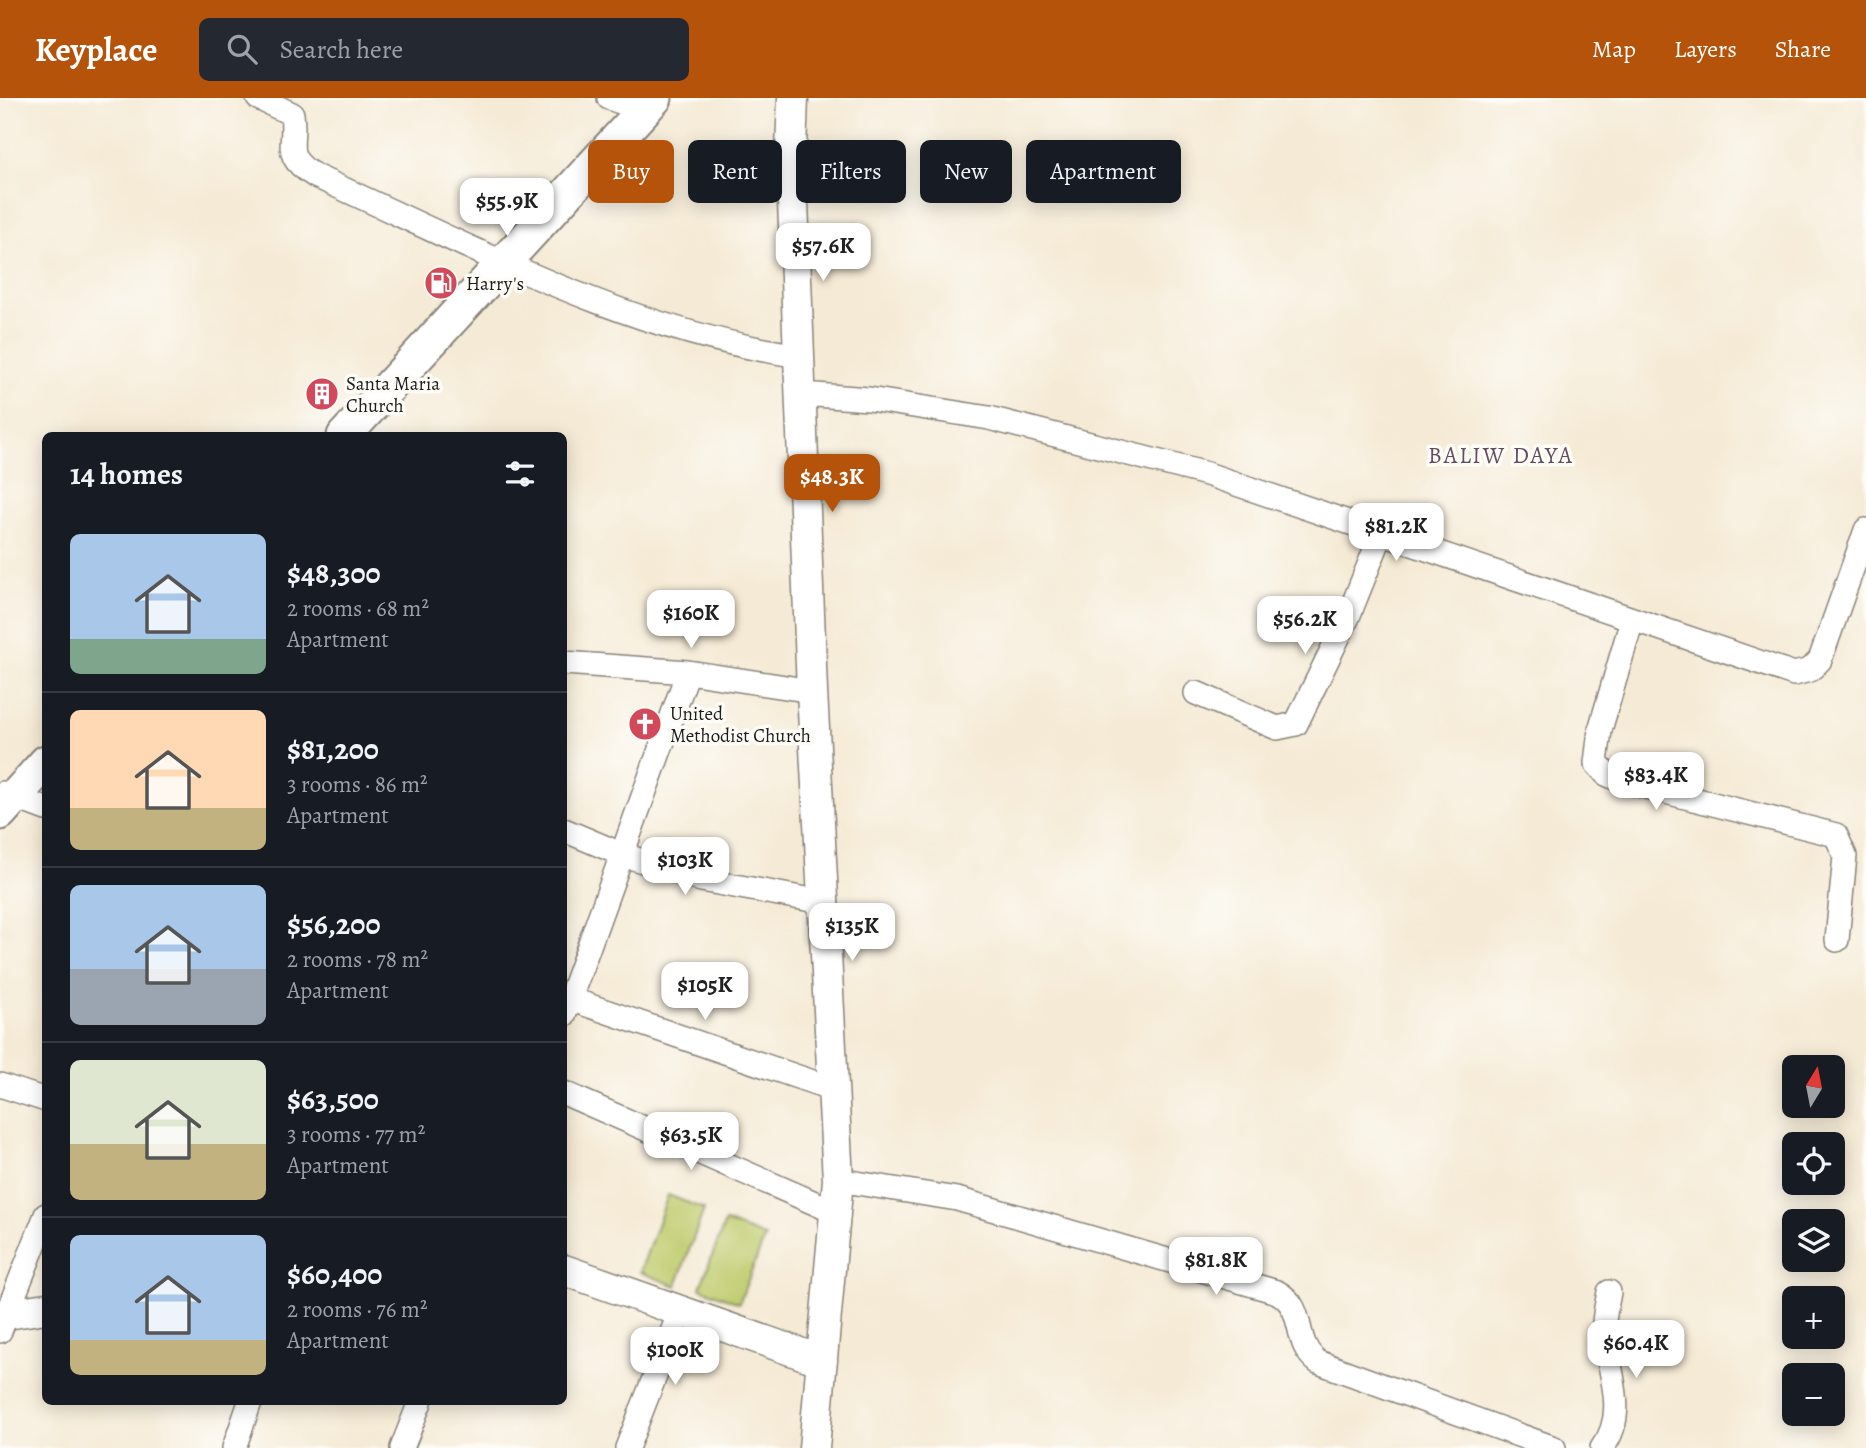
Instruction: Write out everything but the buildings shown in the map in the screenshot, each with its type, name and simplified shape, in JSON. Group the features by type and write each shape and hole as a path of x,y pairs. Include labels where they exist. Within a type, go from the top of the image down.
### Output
{"highway":[{"path":"348,432 649,104"},
{"path":"5,801 42,766"}],"main road":[{"path":"793,98 792,150 812,691 838,1180 814,1448"},
{"path":"567,1271 822,1361"},
{"path":"2,1320 42,1309"}],"street":[{"path":"258,98 292,114 291,151 301,168 503,261 623,310 694,333 801,356"},
{"path":"609,98 649,104"},
{"path":"802,394 869,400 989,418 1208,474 1794,674 1802,674 1820,660 1866,530"},
{"path":"1196,693 1277,728 1296,724 1348,617 1381,535"},
{"path":"1632,620 1600,730 1596,763 1605,775 1622,781 1836,835 1845,856 1837,940"},
{"path":"567,663 688,672 812,691"},
{"path":"567,998 688,672"},
{"path":"5,801 42,808"},
{"path":"567,831 701,880 823,902"},
{"path":"567,1004 833,1089"},
{"path":"0,1085 42,1099"},
{"path":"567,1094 835,1212"},
{"path":"838,1180 957,1199 1278,1292 1290,1299 1308,1355 1318,1362 1554,1448"},
{"path":"2,1320 42,1225"},
{"path":"1602,1448 1613,1426 1616,1403 1604,1329 1609,1292"},
{"path":"627,1448 681,1310"},
{"path":"234,1448 249,1405"},
{"path":"402,1448 419,1405"}],"green space":[{"path":"668,1195 704,1209 676,1286 640,1272"},
{"path":"725,1222 765,1237 739,1303 700,1288"}],"place":[{"name":"Harry's","path":"441,283"},
{"name":"Santa Maria Church","path":"322,394"},
{"name":"United Methodist Church","path":"645,724"}],"district":[{"name":"BALIW DAYA","path":"1501,455"}]}
